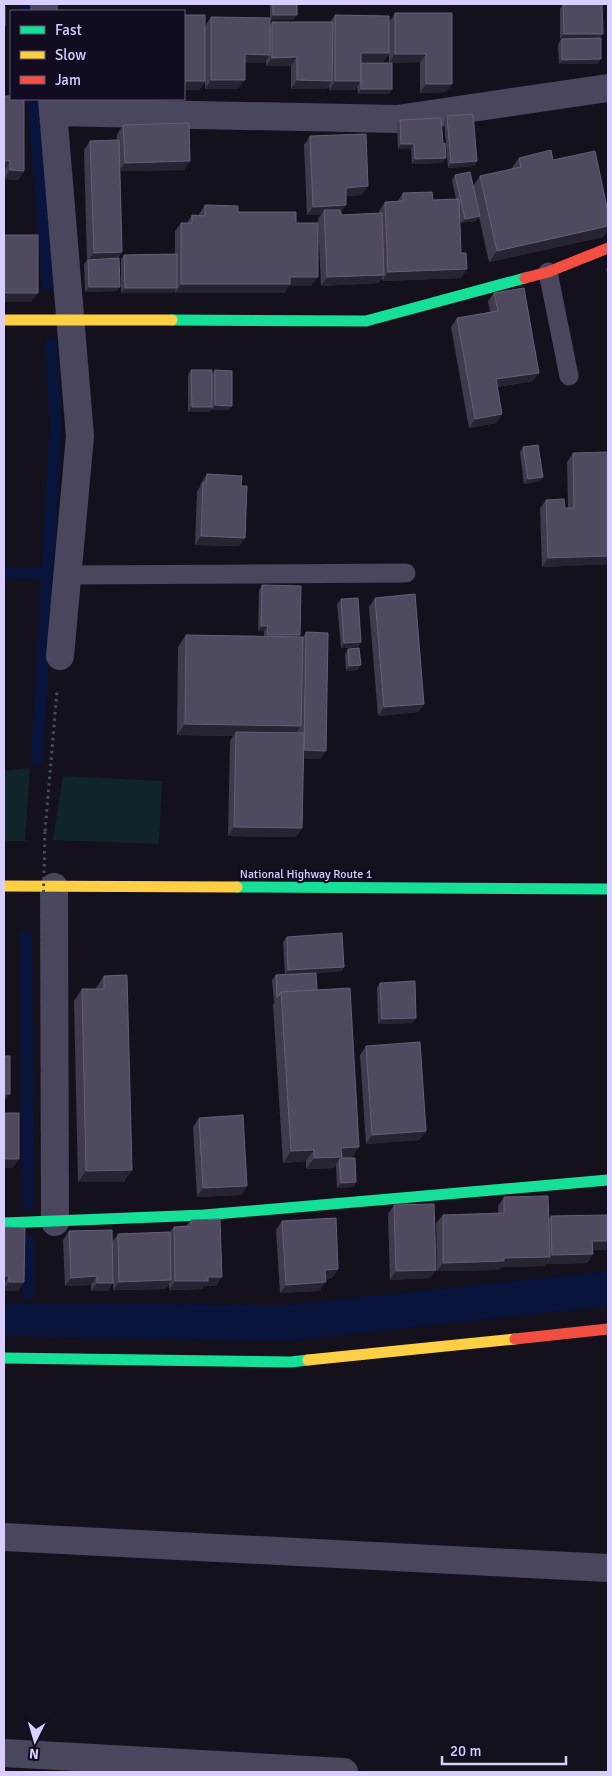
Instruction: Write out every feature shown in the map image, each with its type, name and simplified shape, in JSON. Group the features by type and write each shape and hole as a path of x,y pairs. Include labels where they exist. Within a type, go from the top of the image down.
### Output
{"main road":[{"path":"4,320 366,321 548,272 608,248"},
{"name":"National Highway Route 1","path":"4,886 608,889"},
{"path":"4,1222 55,1222 204,1215 608,1180"},
{"path":"4,1358 291,1362 608,1329"}],"street":[{"path":"60,656 80,436 52,105 397,119 608,88"},
{"path":"54,886 55,1222"},
{"path":"4,1537 608,1568"},
{"path":"4,1753 344,1772"}],"lane":[{"path":"548,272 569,376"},
{"path":"67,575 406,573"}],"path":[{"path":"42,951 45,832 60,656"}],"green space":[{"path":"30,768 25,841 4,841 4,771"},
{"path":"63,776 162,781 159,844 53,840"}],"water":[{"path":"608,1271 608,1306 287,1341 4,1336 4,1303 286,1305"}],"building":[{"path":"273,4 297,4 297,15 273,15"},
{"path":"563,4 602,4 603,34 564,34"},
{"path":"5,7 5,25 4,25"},
{"path":"395,13 452,13 452,84 426,84 426,54 395,54"},
{"path":"185,15 205,15 205,81 185,81"},
{"path":"335,15 389,16 389,53 361,53 361,81 335,81"},
{"path":"211,17 270,18 270,55 245,54 245,80 211,80"},
{"path":"272,22 333,22 332,81 297,80 297,57 272,58"},
{"path":"601,38 601,59 562,60 562,39"},
{"path":"361,63 392,63 392,89 361,89"},
{"path":"4,96 10,96 10,100 24,100 24,171 10,170 10,161 4,161"},
{"path":"473,114 477,161 451,163 447,116"},
{"path":"441,118 446,158 415,159 414,144 401,144 400,120"},
{"path":"189,123 190,161 125,163 123,125"},
{"path":"366,134 368,186 346,188 346,205 313,207 310,136"},
{"path":"119,140 122,252 94,253 90,141"},
{"path":"551,150 553,160 595,151 608,212 608,226 497,251 480,176 521,167 519,158"},
{"path":"470,172 480,216 465,219 455,175"},
{"path":"432,192 433,200 459,199 461,253 466,253 467,269 388,272 385,202 403,201 403,193"},
{"path":"205,205 238,206 238,212 296,212 296,223 318,223 318,277 290,277 290,284 181,284 181,223 192,223 192,215 205,216"},
{"path":"324,210 340,210 341,215 382,213 384,275 327,277"},
{"path":"4,235 38,235 38,293 4,293"},
{"path":"177,254 177,288 125,288 124,255"},
{"path":"119,258 120,287 89,287 88,260"},
{"path":"524,288 539,373 496,379 502,414 475,419 457,318 498,311 494,293"},
{"path":"191,370 212,370 212,407 192,407"},
{"path":"215,370 232,371 232,406 215,405"},
{"path":"538,445 543,477 528,479 523,447"},
{"path":"608,452 608,556 548,558 546,500 564,499 565,508 574,508 573,453"},
{"path":"207,474 242,476 241,486 247,486 245,538 201,536 203,483 206,483"},
{"path":"262,585 301,586 300,635 267,635 268,626 261,626"},
{"path":"415,594 424,704 384,707 375,598"},
{"path":"358,598 361,642 344,643 341,599"},
{"path":"306,632 328,633 326,751 304,750"},
{"path":"186,635 303,637 301,726 185,724"},
{"path":"359,648 361,665 349,666 348,649"},
{"path":"236,732 304,733 302,828 234,827"},
{"path":"342,933 344,967 288,970 287,937"},
{"path":"316,973 317,990 281,992 277,997 276,975"},
{"path":"127,975 132,1170 86,1171 82,989 104,989 104,976"},
{"path":"415,981 416,1018 382,1019 380,983"},
{"path":"350,988 359,1147 341,1148 342,1157 314,1158 314,1150 291,1151 281,992"},
{"path":"420,1042 426,1131 372,1135 366,1046"},
{"path":"4,1056 10,1056 10,1094 4,1094"},
{"path":"4,1113 19,1113 19,1159 4,1159"},
{"path":"243,1115 247,1186 203,1188 199,1118"},
{"path":"341,1158 355,1158 356,1182 341,1183 339,1160"},
{"path":"548,1196 550,1257 504,1258 504,1261 443,1263 443,1215 504,1213 504,1197"},
{"path":"434,1204 436,1270 396,1271 394,1205"},
{"path":"608,1215 608,1241 592,1241 593,1254 552,1255 551,1216"},
{"path":"336,1218 338,1269 325,1270 326,1282 286,1285 282,1221"},
{"path":"220,1219 222,1277 208,1277 208,1281 175,1281 174,1227 191,1226 191,1220"},
{"path":"4,1227 25,1228 24,1282 9,1282 9,1276 4,1276"},
{"path":"112,1230 113,1283 97,1283 97,1276 71,1278 69,1231"},
{"path":"170,1232 171,1280 119,1282 118,1234"}],"waterway":[{"path":"25,4 26,10"},
{"path":"33,100 48,285"},
{"path":"37,760 56,423 51,344"},
{"path":"4,573 48,574"},
{"path":"26,937 28,1204"},
{"path":"28,1240 28,1294"}],"traffic: fast":[{"path":"172,320 366,321 525,278"},
{"path":"237,887 608,889"},
{"path":"4,1223 204,1215 608,1180"},
{"path":"4,1358 291,1362 308,1360"}],"traffic: slow":[{"path":"4,320 172,320"},
{"path":"4,886 237,887"},
{"path":"308,1360 515,1339"}],"traffic: jam":[{"path":"525,278 548,272 608,248"},
{"path":"515,1339 608,1329"}]}
